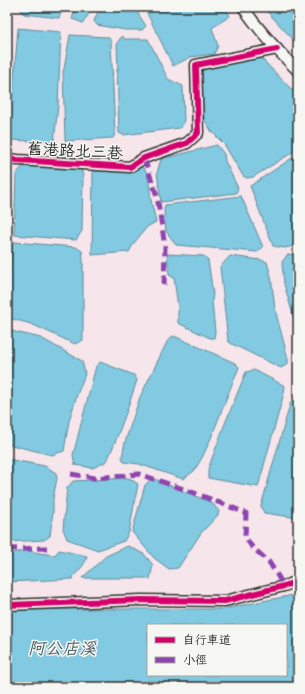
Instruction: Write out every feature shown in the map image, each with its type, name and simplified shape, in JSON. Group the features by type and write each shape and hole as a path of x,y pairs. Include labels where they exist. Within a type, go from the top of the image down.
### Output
{"street":[{"path":"243,7 253,22 277,50 298,71"},
{"name":"舊港路北三巷","path":"7,159 130,167 144,158 187,143 198,133 196,65 277,50"},
{"path":"7,605 141,600 225,601 298,581"}],"water":[{"path":"23,7 64,7 59,18 24,14 21,11"},
{"path":"76,7 93,7 83,23 72,19"},
{"path":"100,7 134,7 146,26 142,30 125,30 97,25 94,21"},
{"path":"144,7 225,7 230,16 212,28 218,46 214,54 191,57 173,66"},
{"path":"263,7 298,7 298,45"},
{"path":"18,28 61,32 58,105 54,142 9,140"},
{"path":"70,35 108,37 111,41 115,134 113,138 65,141 63,71"},
{"path":"122,36 124,39 148,39 168,79 183,86 184,123 180,128 123,135 119,133 117,43"},
{"path":"254,57 262,59 298,96 298,149 253,177 247,178 243,176 224,144 212,132 204,119 200,74 204,68"},
{"path":"217,145 224,154 225,161 238,188 236,193 161,202 157,173 161,159"},
{"path":"298,154 298,245 285,248 273,246 250,186"},
{"path":"25,164 80,167 83,175 82,231 76,240 14,235 16,174"},
{"path":"140,165 147,172 156,222 147,227 134,243 129,252 92,255 93,169"},
{"path":"241,196 263,247 257,252 176,245 166,231 164,211 165,205"},
{"path":"13,242 76,247 82,251 83,340 75,344 31,324 9,318 7,316 7,296"},
{"path":"298,253 298,326 295,322 284,284 282,262 287,255"},
{"path":"167,254 204,256 208,260 213,294 214,338 210,338 178,323 178,307 174,278 169,275"},
{"path":"230,256 267,262 271,276 275,309 288,359 288,364 281,368 228,341 220,267"},
{"path":"7,330 41,338 82,361 85,374 69,421 64,451 52,455 7,444"},
{"path":"174,336 235,363 239,367 203,456 194,471 183,479 139,464 124,462 122,457 125,442 140,397 167,342"},
{"path":"100,362 134,375 137,380 107,461 93,468 75,465 73,455 96,366"},
{"path":"254,370 285,386 258,487 208,478 208,469 246,372"},
{"path":"291,401 298,401 298,518 264,513 261,506"},
{"path":"7,459 45,466 56,473 57,478 53,499 50,536 44,540 7,542"},
{"path":"129,478 138,484 129,532 124,541 98,550 67,539 63,529 67,488 73,481"},
{"path":"152,478 212,503 219,511 218,515 201,533 178,568 169,569 154,558 132,532 145,485"},
{"path":"128,546 144,554 153,565 150,579 82,578 106,556"},
{"path":"59,550 87,556 83,565 72,579 7,582 7,553 29,551 55,555"},
{"name":"阿公店溪","path":"298,594 298,687 7,687 7,609 223,609"}],"marked path":[{"path":"144,158 157,196 165,246 164,287"},
{"path":"71,474 95,478 139,474 192,492 246,513 245,537 252,547 269,562 284,586"},
{"path":"7,549 50,548"}],"cycle path":[{"path":"7,159 130,167 144,158 187,143 198,133 196,65 277,49"},
{"path":"7,605 141,600 225,601 298,581"}]}
